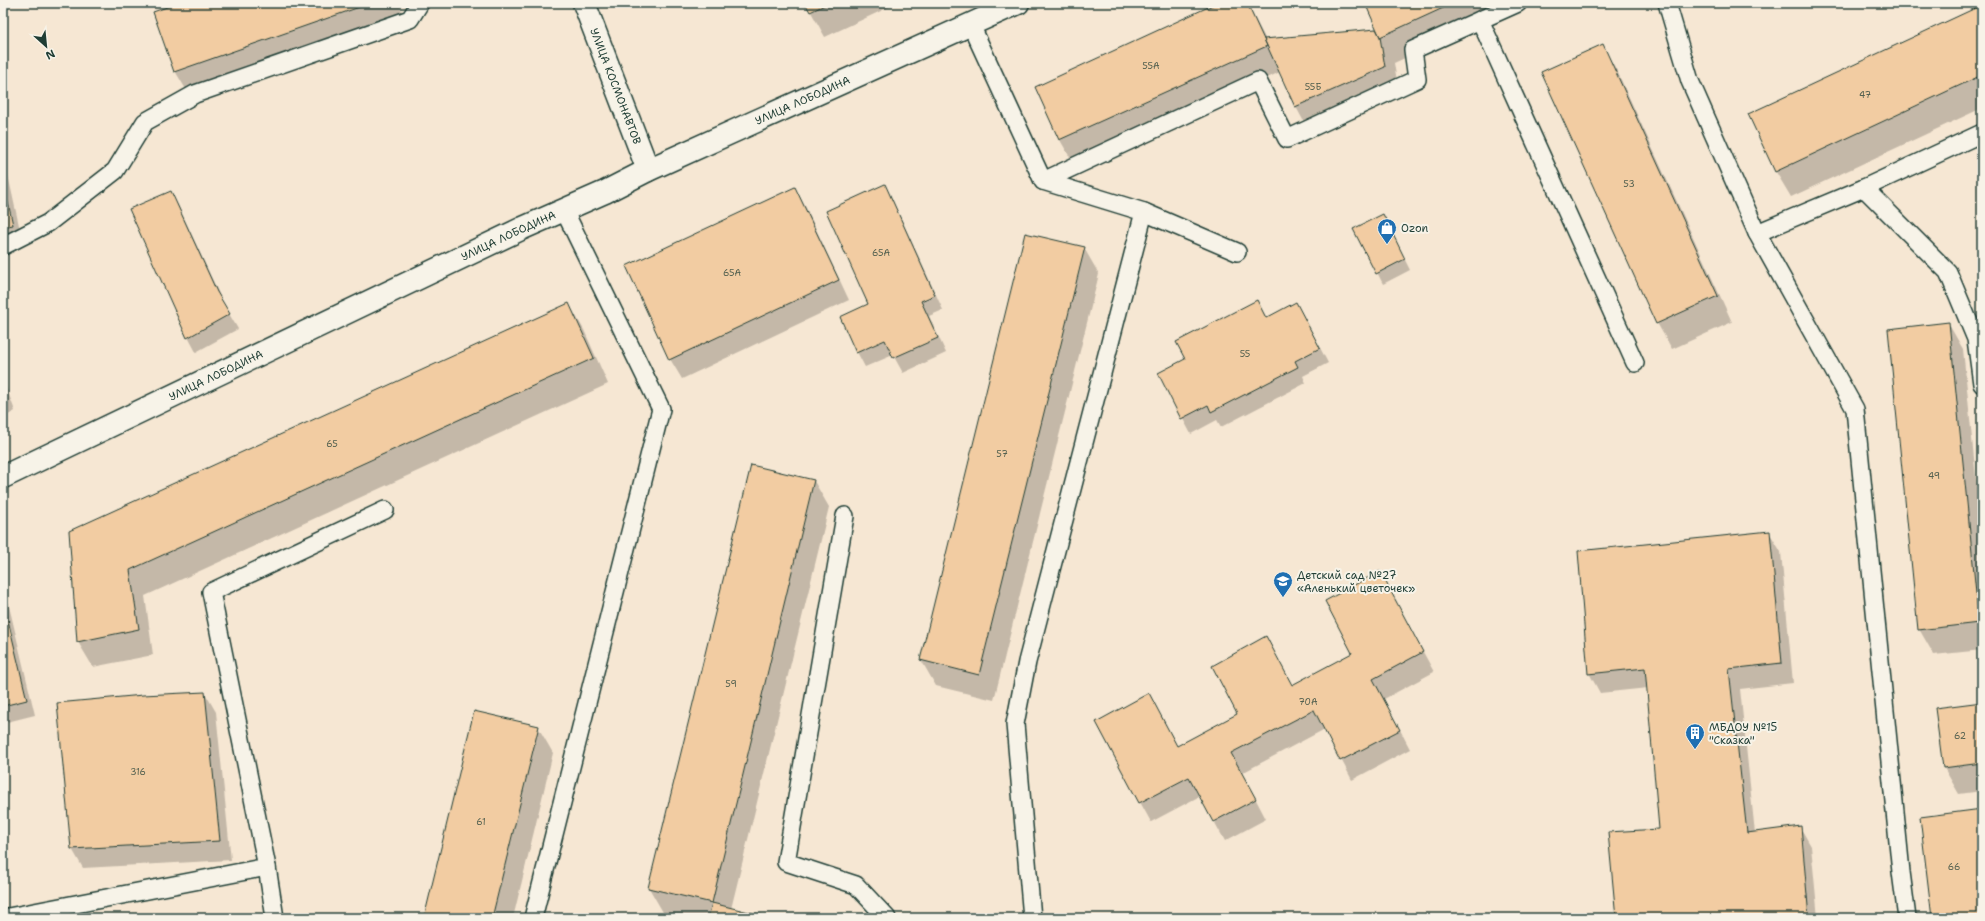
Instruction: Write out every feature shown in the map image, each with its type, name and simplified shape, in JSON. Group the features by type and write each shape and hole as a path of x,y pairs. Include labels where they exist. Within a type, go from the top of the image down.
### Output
{"street":[{"name":"УЛИЦА КОСМОНАВТОВ","path":"584,3 648,170"},
{"name":"УЛИЦА ЛОБОДИНА","path":"3,477 516,231 606,192 648,170 1018,3"}],"lane":[{"path":"3,246 48,223 115,171 145,122 195,94 410,19 420,3"},
{"path":"1043,181 1258,81 1287,139 1417,79 1413,50 1518,3"},
{"path":"1666,3 1690,81 1757,234 1855,409 1901,872 1907,918"},
{"path":"1480,20 1635,363"},
{"path":"971,25 1043,181 1144,212 1237,252"},
{"path":"1757,234 1864,188 1982,133"},
{"path":"1864,188 1948,272 1974,316 1982,384"},
{"path":"533,918 661,409 564,210"},
{"path":"1032,918 1015,724 1029,654 1144,212"},
{"path":"275,918 267,867 211,592 385,510"},
{"path":"844,516 786,862 856,885 887,918"},
{"path":"3,918 267,867"}],"building":[{"path":"178,3 371,3 174,72 153,12"},
{"path":"805,3 829,3 810,12"},
{"path":"1217,3 1247,3 1267,46 1059,140 1035,87"},
{"path":"1365,3 1454,3 1380,37"},
{"path":"1982,5 1982,75 1775,172 1748,114"},
{"path":"1376,29 1380,37 1385,67 1295,107 1264,39"},
{"path":"1603,44 1718,296 1656,324 1541,72"},
{"path":"3,180 13,225 3,227"},
{"path":"885,184 935,295 921,301 938,338 893,358 885,340 856,353 840,317 868,304 826,211"},
{"path":"795,187 839,280 669,360 626,266"},
{"path":"171,191 217,292 230,314 187,338 129,209"},
{"path":"1383,214 1405,259 1376,274 1353,229"},
{"path":"1025,233 1085,247 979,675 920,660"},
{"path":"1257,300 1266,318 1296,302 1320,348 1295,361 1298,367 1211,412 1208,405 1181,419 1158,373 1185,359 1176,342"},
{"path":"569,303 594,358 130,570 139,629 77,642 69,531"},
{"path":"1949,322 1979,623 1918,630 1888,329"},
{"path":"751,465 814,480 712,903 648,888"},
{"name":"МБДОУ №15 \"Сказка\"","path":"1770,531 1782,663 1729,669 1747,833 1801,826 1809,918 1616,918 1608,832 1659,829 1645,668 1588,674 1578,551"},
{"path":"1380,571 1423,652 1373,679 1400,730 1340,761 1314,710 1231,753 1256,799 1213,822 1189,777 1139,803 1096,722 1149,693 1177,746 1237,714 1212,666 1266,636 1292,685 1352,653 1325,601"},
{"path":"3,599 27,700 3,706"},
{"path":"205,692 220,841 71,849 57,703 143,695"},
{"path":"1982,702 1982,763 1943,768 1935,708"},
{"path":"474,711 539,726 492,918 424,918"},
{"path":"1982,809 1982,918 1932,918 1920,817"},
{"path":"712,903 773,918 708,918"},
{"path":"229,914 229,918 194,918"}],"place":[{"name":"Ozon","path":"1387,245"},
{"name":"Детский сад №27 «Аленький цветочек»","path":"1283,598"},
{"name":"МБДОУ №15 \"Сказка\"","path":"1695,750"}]}
